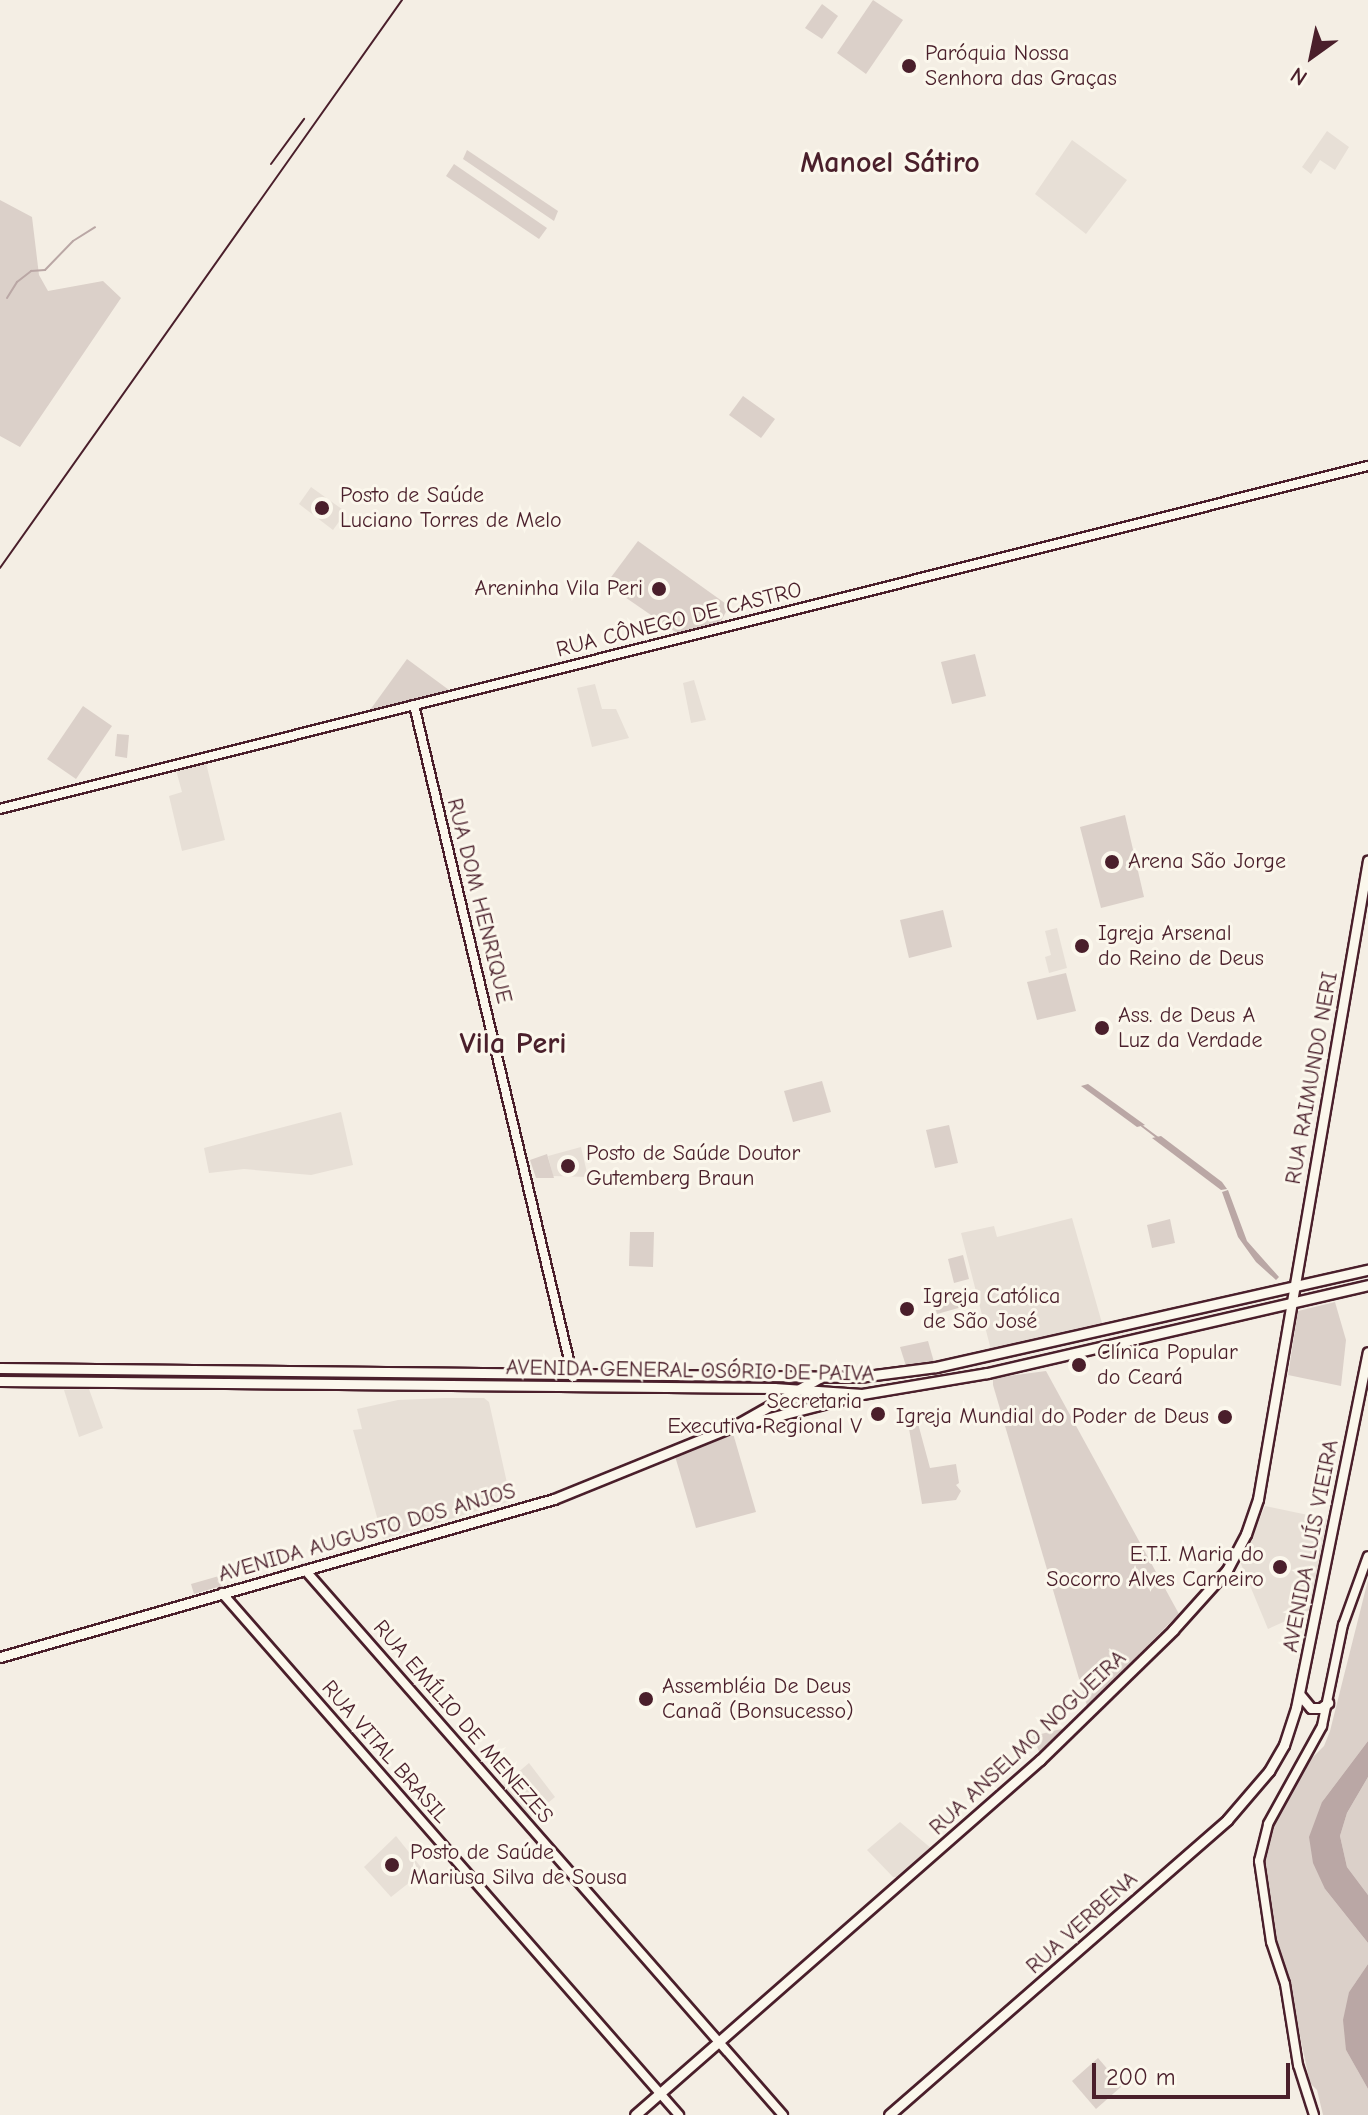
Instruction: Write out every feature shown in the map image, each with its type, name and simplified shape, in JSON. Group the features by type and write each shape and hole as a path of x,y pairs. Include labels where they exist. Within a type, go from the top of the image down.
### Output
{"main road":[{"name":"RUA RAIMUNDO NERI","path":"1292,1302 1368,860"},
{"name":"AVENIDA GENERAL OSÓRIO DE PAIVA","path":"0,1368 859,1377 936,1367 1368,1270"},
{"name":"AVENIDA GENERAL OSÓRIO DE PAIVA","path":"0,1381 570,1385 862,1394 987,1373 1368,1285"},
{"name":"RUA ANSELMO NOGUEIRA","path":"635,2115 1040,1760 1173,1630 1227,1570 1246,1534 1258,1499 1292,1302"},
{"name":"AVENIDA LUÍS VIEIRA","path":"1284,1745 1300,1692 1368,1352"},
{"path":"98,1370 99,1383"},
{"name":"AVENIDA AUGUSTO DOS ANJOS","path":"736,1425 823,1376"},
{"name":"AVENIDA AUGUSTO DOS ANJOS","path":"0,1657 554,1499 736,1425 862,1394"},
{"path":"1300,1692 1302,1701 1311,1708 1321,1708 1328,1703"},
{"name":"RUA VERBENA","path":"889,2115 1227,1820 1258,1787 1284,1745"}],"street":[{"name":"RUA CÔNEGO DE CASTRO","path":"0,809 1368,466"},
{"name":"RUA DOM HENRIQUE","path":"414,705 573,1374 570,1385"},
{"path":"1314,2115 1298,2065 1285,1984 1271,1942 1259,1861 1268,1824 1318,1737 1343,1625 1368,1556"},
{"name":"RUA EMÍLIO DE MENEZES","path":"305,1570 783,2115"},
{"name":"RUA VITAL BRASIL","path":"222,1593 679,2115"}],"shaded area":[{"path":"873,0 903,20 866,74 837,53"},
{"path":"822,4 838,16 822,39 805,28"},
{"path":"1327,131 1349,147 1335,170 1320,160 1311,174 1302,167"},
{"path":"1072,140 1127,180 1086,234 1035,194"},
{"path":"467,150 558,211 554,221 463,159"},
{"path":"454,164 547,228 539,239 446,176"},
{"path":"0,200 32,217 39,275 48,291 103,281 121,298 20,447 0,436"},
{"path":"743,396 775,419 761,438 729,415"},
{"name":"Posto de Saúde Luciano Torres de Melo","path":"311,487 346,512 333,530 299,504"},
{"path":"638,541 729,606 720,623 677,633 606,584"},
{"path":"975,654 986,696 952,704 941,662"},
{"path":"407,659 449,690 370,710"},
{"path":"694,680 706,720 691,723 683,683"},
{"path":"595,684 602,709 616,709 629,738 592,747 577,688"},
{"path":"83,706 112,726 76,779 47,759"},
{"path":"117,734 129,735 127,758 115,756"},
{"path":"206,763 225,840 182,851 169,796 182,792 176,770"},
{"name":"Arena São Jorge","path":"1125,815 1144,897 1101,908 1080,827"},
{"path":"943,910 952,947 909,958 900,920"},
{"path":"1057,928 1067,968 1049,973 1045,957 1051,955 1045,931"},
{"path":"1066,973 1076,1011 1037,1020 1027,982"},
{"path":"822,1081 831,1112 793,1122 784,1091"},
{"path":"1088,1084 1145,1125 1137,1127 1081,1086"},
{"path":"341,1112 353,1165 311,1175 244,1169 209,1173 204,1148"},
{"path":"949,1125 958,1163 935,1168 926,1130"},
{"path":"1161,1136 1227,1189 1221,1190 1152,1138"},
{"name":"Posto de Saúde Doutor Gutemberg Braun","path":"581,1147 588,1177 553,1176 548,1156"},
{"path":"547,1154 554,1178 536,1178 530,1160"},
{"path":"1228,1190 1247,1241 1279,1277 1276,1280 1256,1262 1238,1237 1222,1192"},
{"path":"1072,1218 1102,1323 991,1350 961,1233 994,1226 997,1237"},
{"path":"1170,1219 1175,1243 1152,1248 1147,1225"},
{"path":"630,1232 654,1232 653,1267 629,1266"},
{"path":"963,1255 969,1279 954,1283 948,1259"},
{"path":"958,1290 962,1307 937,1314 932,1297"},
{"path":"1335,1302 1346,1340 1341,1386 1288,1375 1298,1311"},
{"path":"928,1341 934,1362 906,1366 900,1347"},
{"path":"1046,1371 1179,1614 1087,1706 993,1385 993,1378"},
{"path":"89,1389 103,1428 79,1437 64,1390"},
{"path":"484,1398 489,1402 511,1501 383,1539 353,1430 362,1429 357,1409 398,1400"},
{"path":"791,1398 820,1400 767,1414"},
{"path":"916,1416 930,1468 956,1464 959,1483 956,1485 961,1491 956,1500 922,1504 907,1417"},
{"path":"732,1430 756,1512 696,1528 675,1456"},
{"name":"E.T.I. Maria do Socorro Alves Carneiro","path":"1265,1506 1327,1519 1310,1610 1268,1629 1241,1564"},
{"path":"219,1576 221,1586 194,1594 191,1584"},
{"path":"1368,1580 1368,1741 1322,1802 1325,1889 1368,1943 1368,1964 1349,1992 1346,2050 1368,2089 1368,2115 1323,2115 1317,2090 1310,2083 1288,1980 1273,1938 1263,1862 1271,1825 1307,1763 1324,1746 1330,1731"},
{"path":"1069,1727 1040,1754 1033,1736"},
{"path":"1368,1741 1368,1777 1347,1813 1340,1836 1347,1867 1368,1895 1368,1943 1325,1889 1313,1863 1309,1837 1322,1802"},
{"path":"529,1763 555,1797 530,1818 502,1786"},
{"path":"1368,1777 1368,1895 1347,1867 1340,1836 1347,1813"},
{"path":"900,1822 932,1849 899,1877 893,1877 867,1850"},
{"name":"Posto de Saúde Mariusa Silva de Sousa","path":"396,1836 424,1871 391,1897 364,1867"},
{"path":"1368,1964 1368,2089 1346,2050 1343,2020 1349,1992"},
{"path":"1098,2058 1122,2086 1096,2109 1072,2081"}],"waterway":[{"path":"7,298 17,282 31,271 45,270 73,241 95,227"},
{"path":"1142,1126 1159,1139"}],"railway":[{"path":"0,568 402,0"},
{"path":"271,164 304,119"}],"place":[{"name":"Paróquia Nossa Senhora das Graças","path":"909,66"},
{"name":"Posto de Saúde Luciano Torres de Melo","path":"322,508"},
{"name":"Areninha Vila Peri","path":"659,589"},
{"name":"Arena São Jorge","path":"1112,862"},
{"name":"Igreja Arsenal do Reino de Deus","path":"1082,946"},
{"name":"Ass. de Deus A Luz da Verdade","path":"1102,1028"},
{"name":"Posto de Saúde Doutor Gutemberg Braun","path":"568,1166"},
{"name":"Igreja Católica de São José","path":"907,1309"},
{"name":"Clínica Popular do Ceará","path":"1079,1365"},
{"name":"Secretaria Executiva Regional V","path":"878,1414"},
{"name":"Igreja Mundial do Poder de Deus","path":"1225,1417"},
{"name":"E.T.I. Maria do Socorro Alves Carneiro","path":"1280,1567"},
{"name":"Assembléia De Deus Canaã (Bonsucesso)","path":"646,1699"},
{"name":"Posto de Saúde Mariusa Silva de Sousa","path":"392,1865"}],"district":[{"name":"Manoel Sátiro","path":"890,163"},
{"name":"Vila Peri","path":"513,1044"}]}
